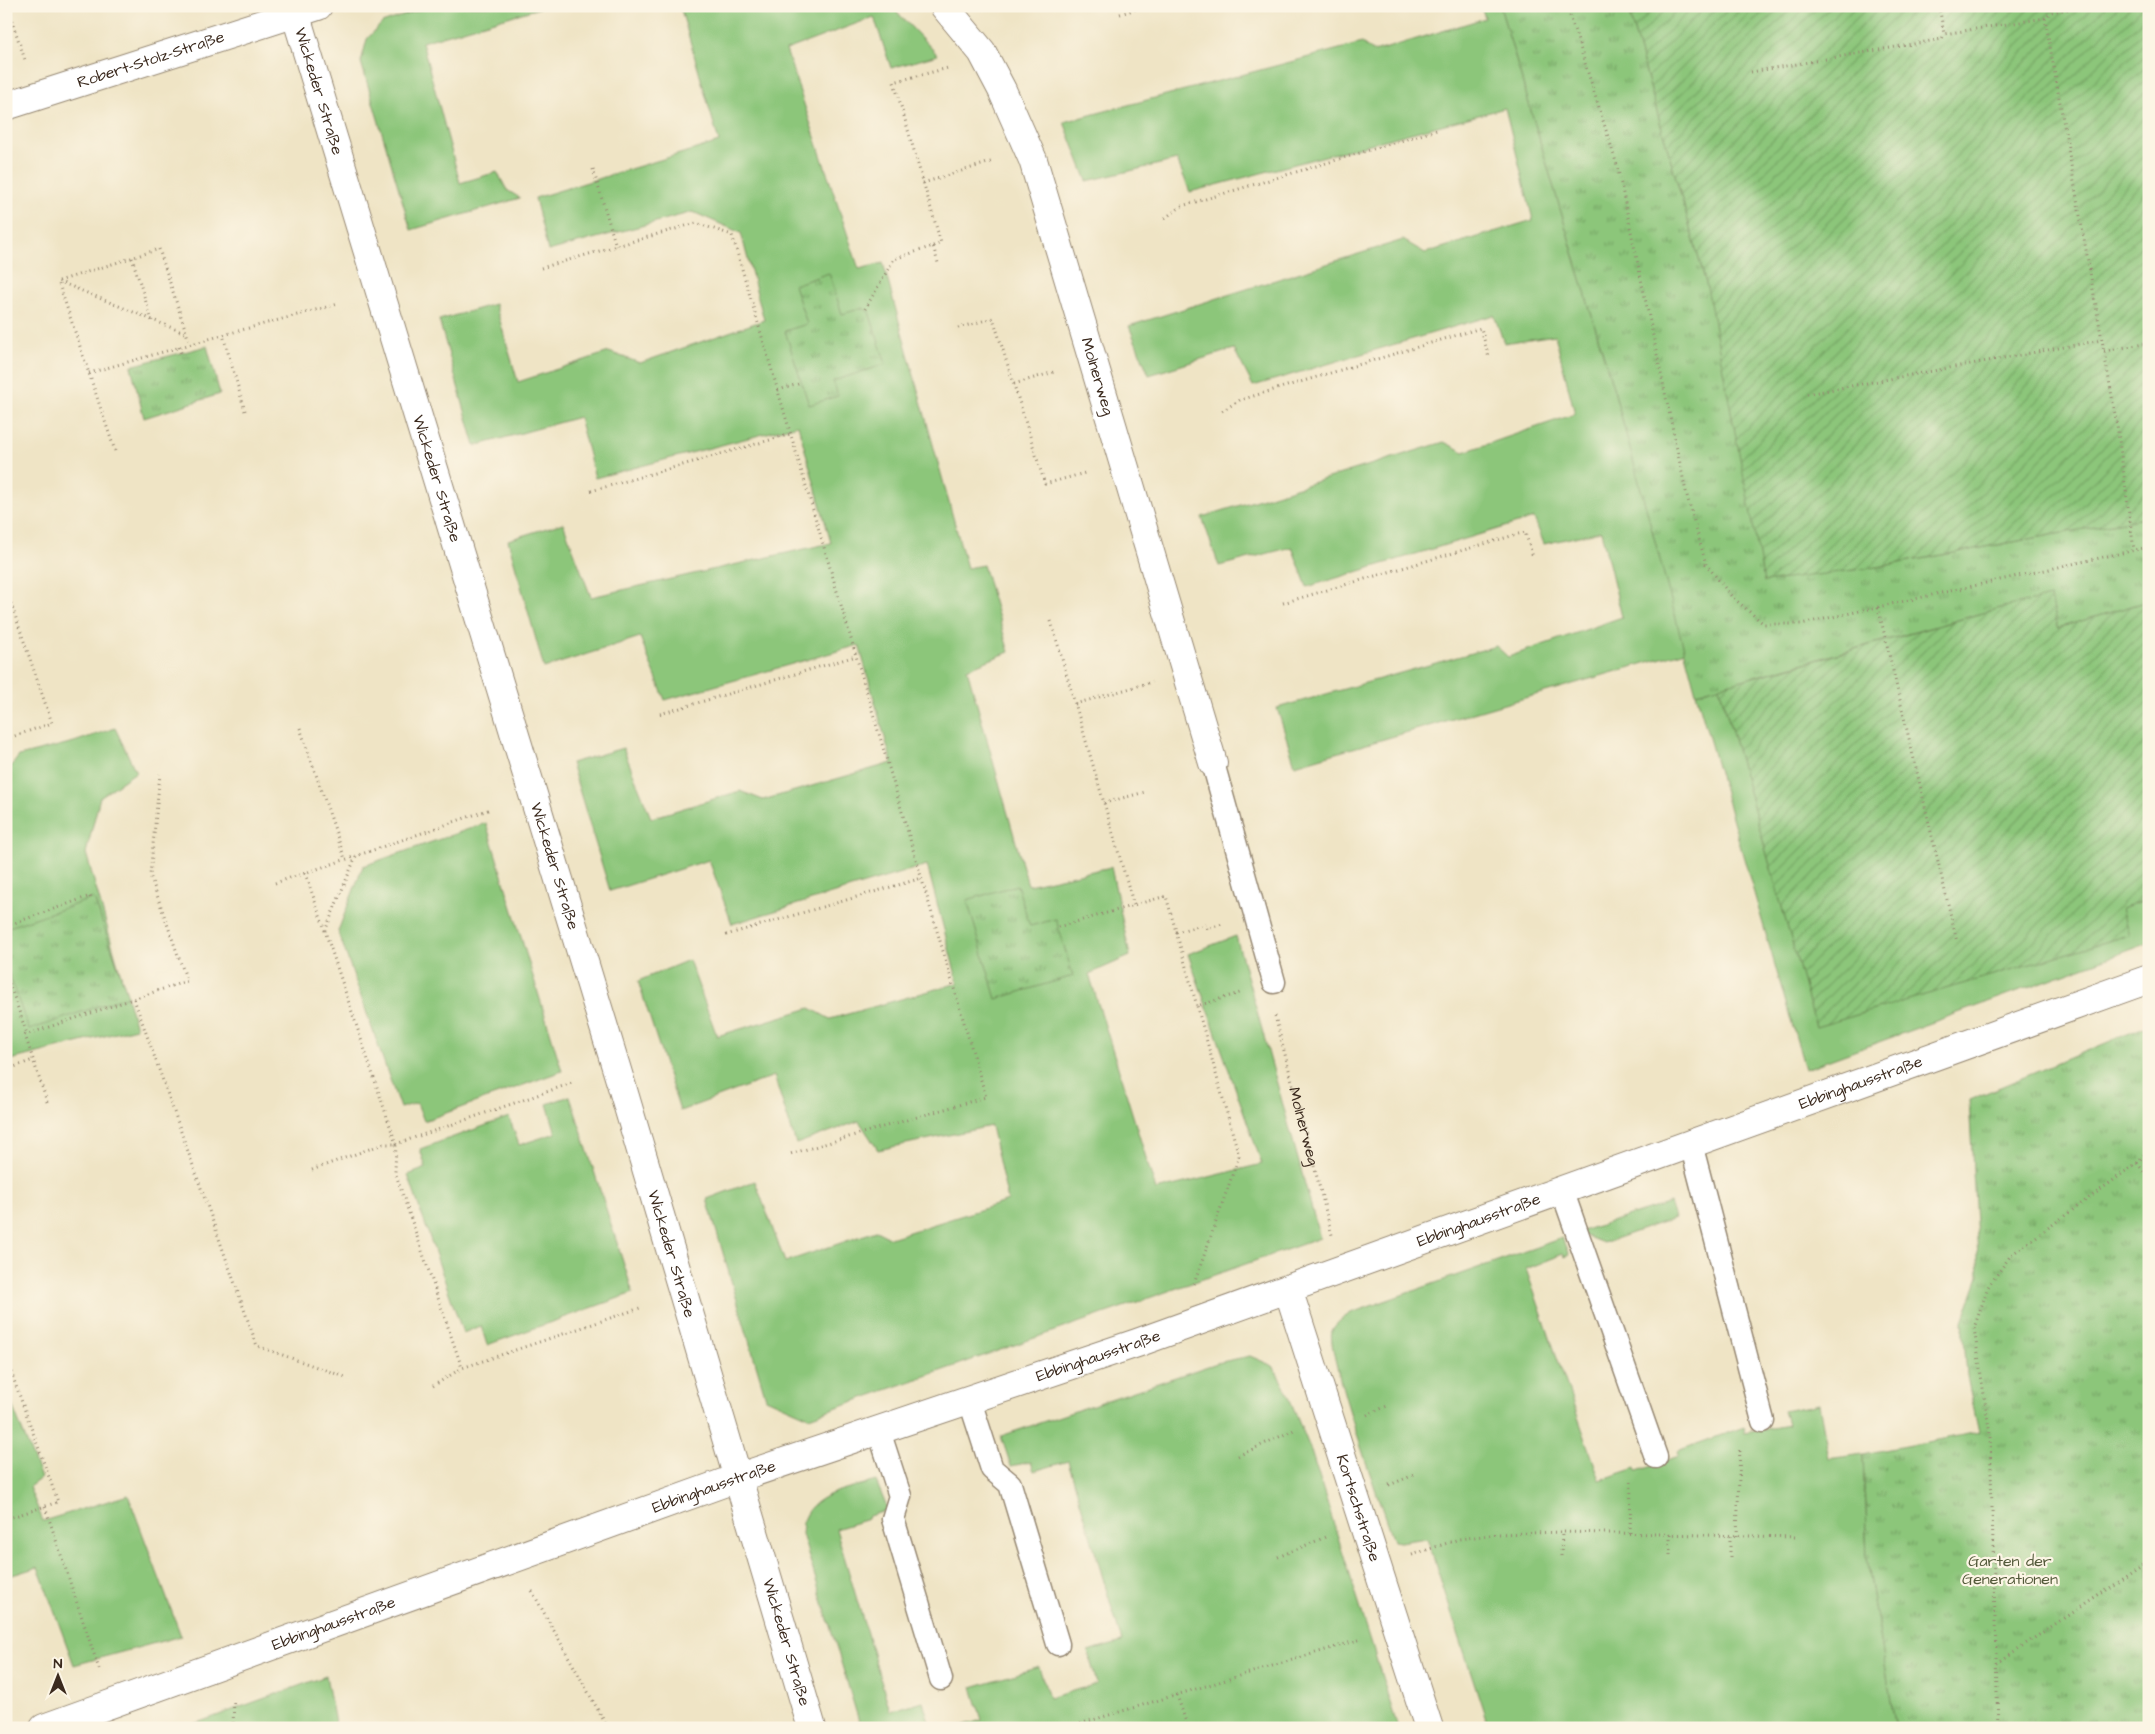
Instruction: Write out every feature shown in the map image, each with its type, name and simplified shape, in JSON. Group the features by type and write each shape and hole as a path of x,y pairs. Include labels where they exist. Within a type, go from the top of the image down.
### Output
{"street":[{"name":"Molnerweg","path":"944,6 982,52 1002,90 1032,160 1213,763"},
{"name":"Robert-Stolz-Straße","path":"6,106 302,9"},
{"name":"Wickeder Straße","path":"302,9 812,1728"},
{"name":"Ebbinghausstraße","path":"44,1728 737,1478 970,1401 1288,1289 2149,979"},
{"name":"Kortschstraße","path":"1288,1289 1429,1728"}],"lane":[{"path":"1213,763 1274,982"},
{"path":"1691,1144 1763,1421"},
{"path":"1562,1190 1656,1457"},
{"path":"970,1401 992,1469 1010,1484 1058,1644"},
{"path":"879,1431 900,1496 893,1519 941,1679"}],"path":[{"path":"7,6 36,95"},
{"path":"1120,14 1146,6"},
{"path":"1567,6 1617,165 1686,492 1706,564 1732,597 1764,624 1801,624 2149,547"},
{"path":"1751,72 1942,40 1944,34 1939,6"},
{"path":"1944,34 2045,18 2051,12 2087,6"},
{"path":"2045,18 2117,425 2134,550"},
{"path":"865,309 894,259 941,243 894,82 957,65"},
{"path":"1166,218 1182,206 1437,130"},
{"path":"923,182 997,160"},
{"path":"593,169 616,246"},
{"path":"540,268 696,223 732,235 986,1097 790,1154"},
{"path":"933,246 938,263"},
{"path":"58,281 159,249 190,344"},
{"path":"132,258 152,320"},
{"path":"58,281 187,334"},
{"path":"58,281 115,452"},
{"path":"89,373 338,304"},
{"path":"958,328 993,318 1045,484 1085,473"},
{"path":"1222,411 1240,400 1481,328 1489,358"},
{"path":"223,335 245,411"},
{"path":"1807,394 2102,340"},
{"path":"2104,351 2149,343"},
{"path":"179,347 180,354"},
{"path":"1014,384 1054,372"},
{"path":"778,390 802,383"},
{"path":"591,491 791,434"},
{"path":"1283,603 1525,532 1533,557"},
{"path":"6,589 52,723 6,740"},
{"path":"1878,607 1957,942"},
{"path":"1051,621 1134,906"},
{"path":"660,714 856,656"},
{"path":"1075,704 1154,681"},
{"path":"300,728 345,859"},
{"path":"27,1034 58,1022 187,982 150,875 160,774"},
{"path":"1104,803 1144,792"},
{"path":"275,883 488,810"},
{"path":"325,931 356,856"},
{"path":"305,873 396,1144 395,1172 462,1368"},
{"path":"726,935 922,878"},
{"path":"6,926 90,896 91,899"},
{"path":"1058,927 1166,896 1239,1156 1193,1287"},
{"path":"1176,932 1206,924 1207,928 1255,915"},
{"path":"6,974 27,1034 25,1035 47,1102"},
{"path":"1197,1006 1274,982"},
{"name":"Molnerweg","path":"1274,982 1275,1022 1342,1269"},
{"path":"134,999 257,1346 348,1378"},
{"path":"6,1070 33,1060"},
{"path":"312,1170 383,1144 396,1144 572,1083"},
{"path":"1998,1728 1990,1435 1974,1328 1988,1287 2011,1256 2136,1163 2149,1149"},
{"path":"2136,1163 2149,1178"},
{"path":"433,1386 462,1368 643,1307"},
{"path":"6,1358 58,1502 6,1519"},
{"path":"1737,1536 1740,1431 1763,1421"},
{"path":"1238,1456 1298,1429"},
{"path":"1630,1533 1632,1472 1656,1457"},
{"path":"1381,1489 1414,1475"},
{"path":"45,1506 99,1670"},
{"path":"1404,1557 1459,1539 1498,1534 1562,1532 1798,1537"},
{"path":"1561,1556 1562,1532"},
{"path":"1670,1534 1670,1559"},
{"path":"1278,1557 1332,1535"},
{"path":"1730,1536 1730,1560"},
{"path":"1996,1663 2149,1561"},
{"path":"532,1591 608,1728"},
{"path":"1066,1728 1364,1639"},
{"path":"1177,1695 1187,1725"},
{"path":"233,1728 234,1698"}],"green space":[{"path":"431,6 546,6 422,42 460,183 497,172 507,190 520,198 411,230 361,62 367,39 382,23"},
{"path":"680,6 891,6 938,55 891,68 874,17 786,50 859,269 883,263 967,568 983,565 1009,652 967,669 1028,885 1111,867 1130,956 1089,974 1156,1190 1262,1164 1188,954 1236,936 1320,1238 809,1417 766,1398 707,1199 755,1181 785,1262 876,1231 890,1238 1008,1201 991,1126 878,1150 859,1121 796,1144 774,1076 680,1111 638,981 689,960 717,1036 810,1008 830,1019 958,983 927,865 732,924 709,860 610,891 571,763 623,748 651,818 740,791 763,800 892,763 859,645 665,700 640,637 544,668 508,540 563,523 591,597 831,543 798,425 595,478 579,417 475,446 439,320 495,304 518,382 609,352 640,363 764,320 741,233 693,212 548,251 535,198 719,142"},
{"path":"1481,6 1500,6 1616,397 1686,651 1295,765 1277,708 1496,646 1508,657 1622,617 1601,531 1544,544 1534,518 1307,587 1292,547 1219,566 1202,517 1444,442 1464,452 1575,414 1555,335 1504,343 1494,315 1253,386 1234,349 1149,375 1129,326 1403,240 1425,253 1533,220 1505,108 1190,192 1177,160 1087,181 1064,122 1362,43 1374,52 1485,18"},
{"path":"1500,6 1627,6 1707,287 1877,567 2149,517 2149,601 2058,628 2008,606 1696,693 1616,397"},
{"path":"1627,6 2149,6 2149,517 1877,567 1764,582 1707,287"},
{"path":"829,273 842,314 863,308 869,312 886,364 833,381 838,396 809,405 785,331 807,324 794,285"},
{"path":"207,346 220,394 144,418 131,366"},
{"path":"2051,597 2058,628 2149,601 2149,899 2121,908 2129,935 1816,1027 1719,686 2008,606"},
{"path":"1719,686 1816,1026 2128,935 2120,908 2149,899 2149,943 1805,1069 1696,693"},
{"path":"115,728 136,772 100,797 86,853 136,1028 6,1061 6,773 19,756 74,742"},
{"path":"486,823 562,1071 424,1121 417,1103 400,1108 338,931 363,866"},
{"path":"1017,885 1030,926 1056,919 1073,976 996,999 967,900"},
{"path":"94,898 128,996 29,1030 6,966 6,928"},
{"name":"Garten der Generationen","path":"2149,1025 2149,1728 1896,1728 1867,1559 1863,1454 1979,1432 1967,1377 1963,1321 1979,1276 1969,1100"},
{"path":"570,1096 633,1293 487,1345 481,1326 463,1333 408,1175 426,1168 420,1149 509,1117 519,1145 556,1133 547,1104"},
{"path":"1670,1203 1675,1218 1603,1243 1583,1235 1582,1231"},
{"path":"1562,1238 1569,1255 1565,1257 1563,1254 1526,1269 1600,1480 1636,1468 1637,1471 1678,1457 1677,1451 1744,1427 1745,1433 1788,1425 1784,1411 1819,1404 1829,1459 1863,1454 1867,1559 1896,1728 1489,1728 1427,1538 1400,1542 1393,1541 1367,1466 1337,1368 1332,1344 1332,1331 1343,1318 1351,1313"},
{"path":"1250,1356 1273,1366 1286,1390 1310,1448 1398,1728 954,1728 982,1720 972,1687 1039,1667 1049,1698 1097,1684 1088,1652 1122,1642 1068,1461 1034,1471 1031,1462 1011,1466 1001,1436 1217,1363"},
{"path":"6,1390 41,1478 29,1487 43,1521 128,1495 181,1636 74,1665 38,1567 6,1577"},
{"path":"876,1481 888,1510 869,1516 868,1519 836,1529 890,1711 923,1701 931,1728 861,1728 802,1534 804,1518 809,1509 817,1502 835,1492"},
{"path":"326,1676 336,1728 183,1728"}]}
